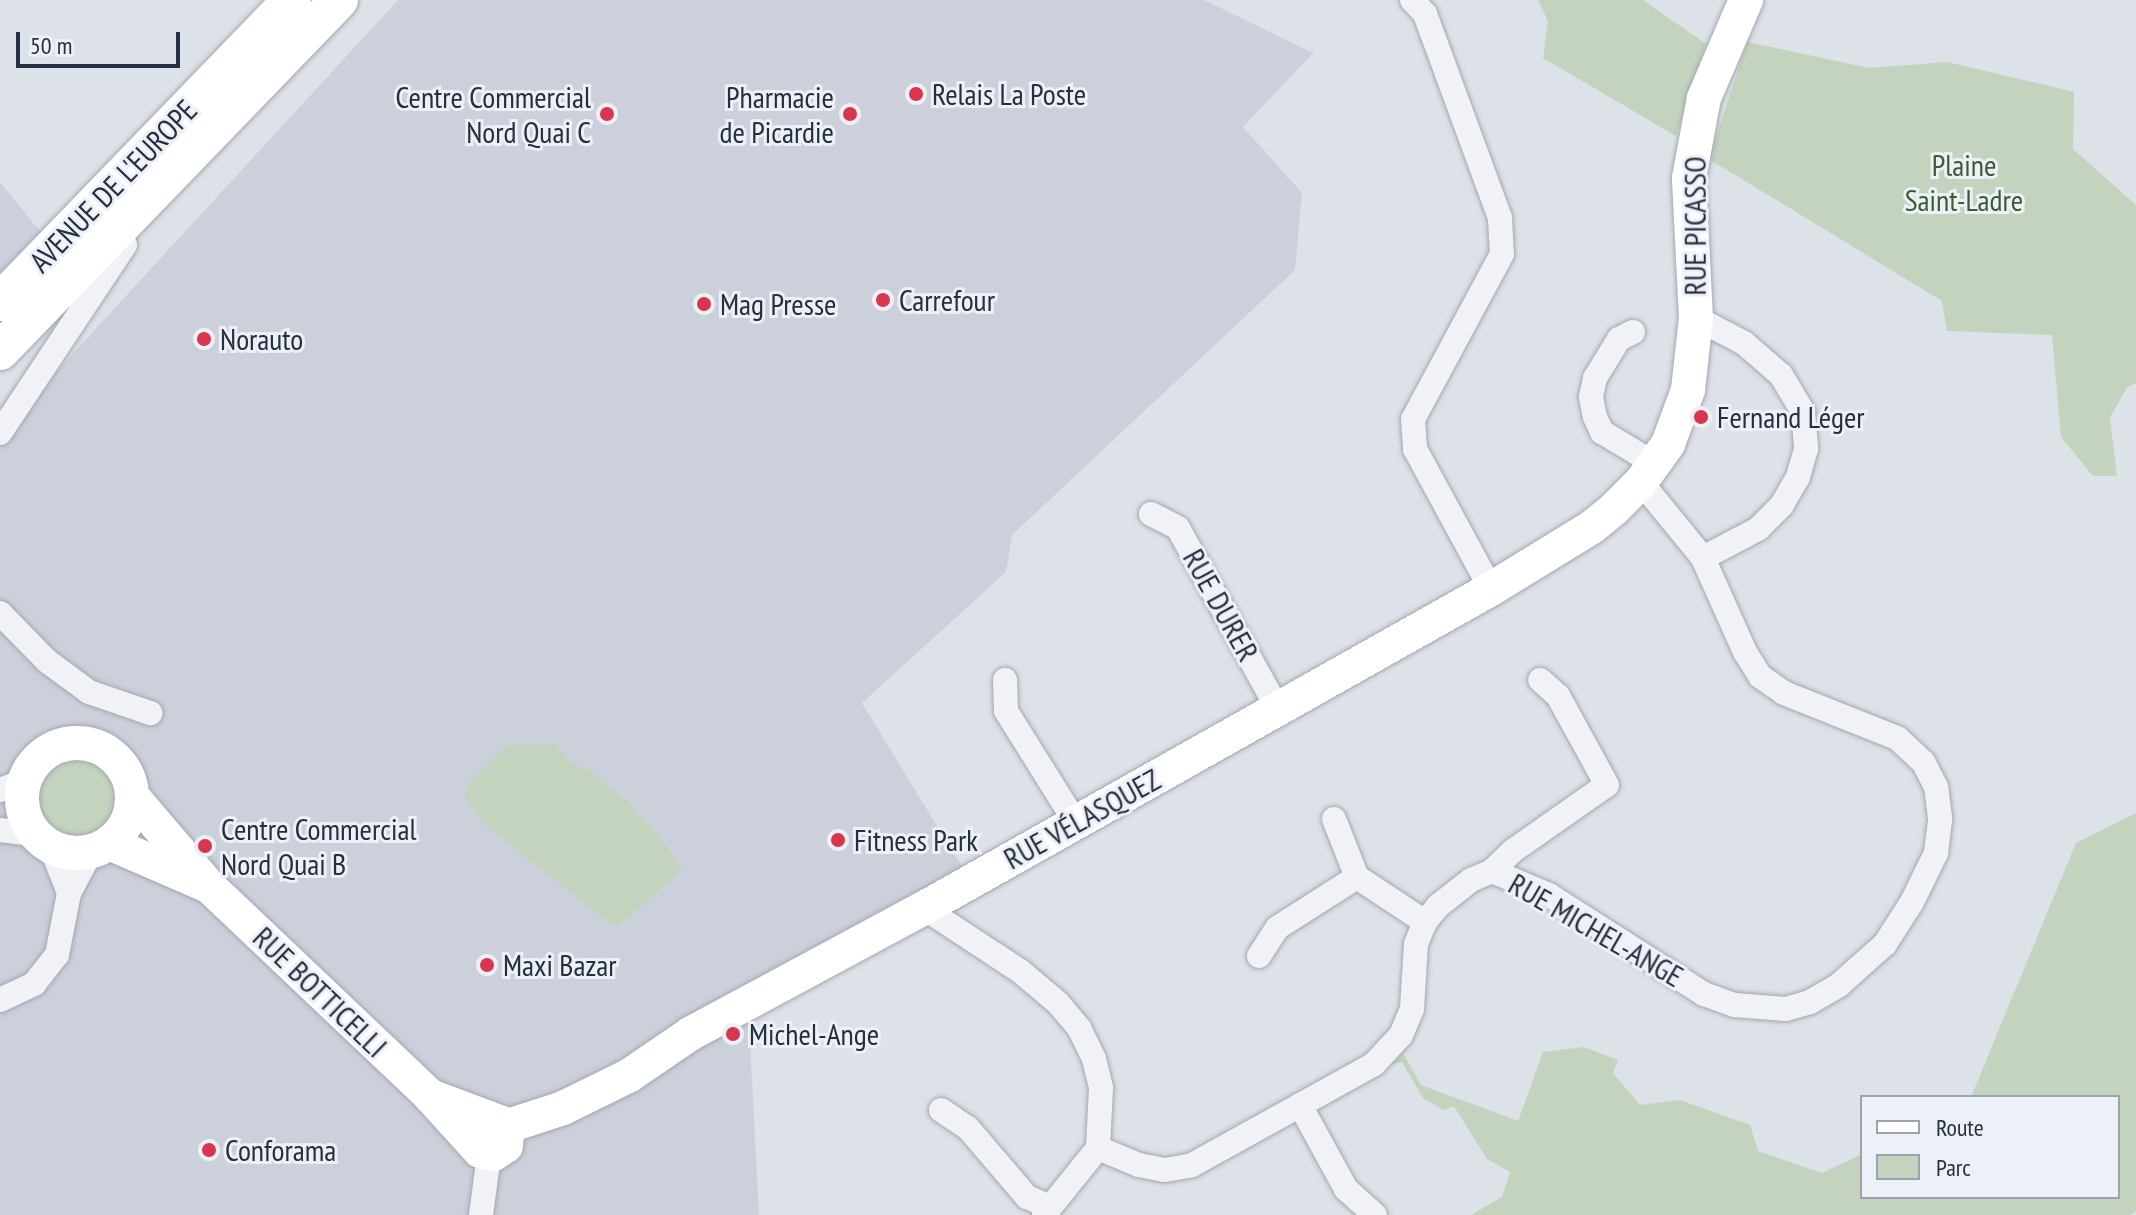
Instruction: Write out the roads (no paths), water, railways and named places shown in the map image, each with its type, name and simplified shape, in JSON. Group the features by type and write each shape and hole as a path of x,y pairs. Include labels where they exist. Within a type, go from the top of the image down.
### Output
{"main road":[{"name":"AVENUE DE L'EUROPE","path":"3,299 292,0"},
{"name":"AVENUE DE L'EUROPE","path":"0,351 339,0"}],"street":[{"path":"1412,0 1425,14 1500,218 1502,254 1413,419 1415,449 1491,589"},
{"name":"RUE PICASSO","path":"1648,473 1672,436 1688,390 1696,318 1689,178 1704,98 1746,0"},
{"name":"AVENUE DE L'EUROPE","path":"0,433 37,382 108,265 156,207 191,152"},
{"path":"1696,318 1744,343 1781,375 1803,412 1806,449 1798,477 1782,505 1758,529 1703,558"},
{"name":"RUE MICHEL-ANGE","path":"1425,922 1438,906 1471,880 1492,871 1549,895 1704,994 1759,1010 1798,1006 1839,985 1885,944 1912,902 1936,853 1940,818 1936,787 1923,762 1897,738 1784,693 1760,676 1745,652 1703,558 1648,473 1602,432 1591,397 1595,378 1619,339 1633,332"},
{"name":"RUE VÉLASQUEZ","path":"489,1136 563,1108 630,1075 690,1034 924,908 1491,589 1592,527 1648,473"},
{"name":"RUE DURER","path":"1151,514 1178,528 1278,709"},
{"path":"0,613 47,661 89,692 150,713"},
{"path":"1005,680 1006,711 1076,823"},
{"path":"1492,871 1514,850 1607,785 1558,696 1540,680"},
{"path":"0,1000 34,984 57,955 69,893 100,848 127,823 133,797 121,764 111,754 85,743 55,747 40,756 12,785 69,893"},
{"name":"RUE BOTTICELLI","path":"133,797 210,887 430,1096 489,1136"},
{"path":"1098,1148 1139,1165 1165,1170 1192,1165 1374,1064 1401,1035 1412,1009 1416,944 1425,922 1357,877 1334,819"},
{"path":"0,830 43,841 64,852 100,848"},
{"name":"RUE BOTTICELLI","path":"100,848 210,887"},
{"path":"1259,956 1277,928 1357,877"},
{"path":"924,908 1020,971 1058,1003 1079,1028 1094,1059 1101,1088 1098,1148 1047,1211 1027,1197 968,1128 941,1110"},
{"path":"1300,1105 1346,1189 1375,1215"},
{"path":"481,1215 489,1136"}],"place":[{"name":"Relais La Poste","path":"916,94"},
{"name":"Centre Commercial Nord Quai C","path":"607,114"},
{"name":"Pharmacie de Picardie","path":"850,114"},
{"name":"Carrefour","path":"883,300"},
{"name":"Mag Presse","path":"704,304"},
{"name":"Norauto","path":"204,339"},
{"name":"Fernand Léger","path":"1701,417"},
{"name":"Fitness Park","path":"838,840"},
{"name":"Centre Commercial Nord Quai B","path":"205,846"},
{"name":"Maxi Bazar","path":"487,965"},
{"name":"Michel-Ange","path":"733,1034"},
{"name":"Conforama","path":"209,1150"}],"park label":[{"name":"Plaine Saint-Ladre","path":"1964,182"}]}
